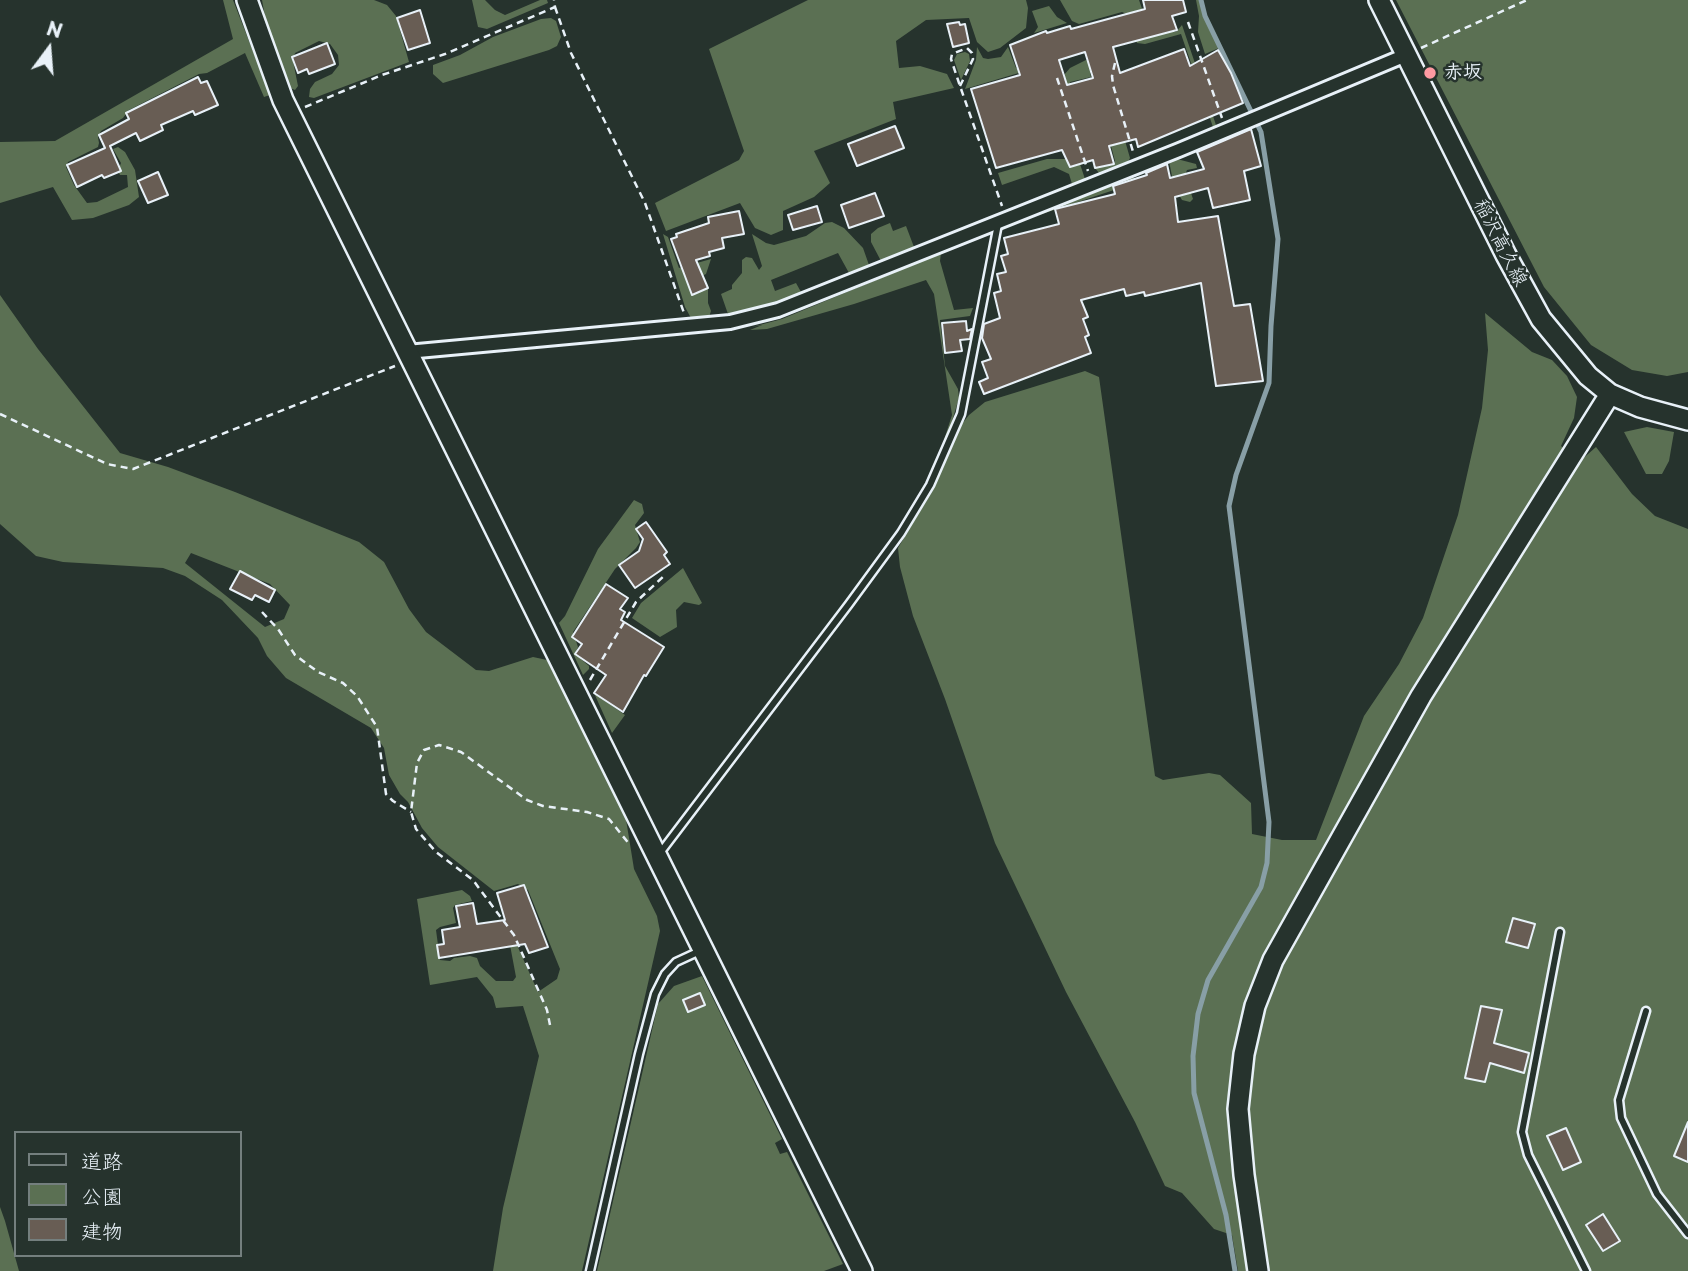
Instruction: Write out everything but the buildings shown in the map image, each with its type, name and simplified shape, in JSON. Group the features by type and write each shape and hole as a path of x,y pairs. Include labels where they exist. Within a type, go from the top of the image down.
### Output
{"street":[{"path":"247,0 289,114 862,1271"},
{"name":"稲沢高久線","path":"1379,0 1529,299 1564,349 1588,376 1610,394 1640,407 1688,420"},
{"path":"409,355 730,322 778,310 1137,167 1406,55"},
{"path":"1258,1271 1238,1110 1255,1006 1273,960 1421,696 1610,394"}],"lane":[{"path":"658,855 849,604 901,533 930,485 947,452 961,414 1002,220"},
{"path":"1560,932 1522,1132 1528,1155 1586,1271"},
{"path":"590,1271 655,994 665,974 676,962 704,949"},
{"path":"1646,1011 1619,1100 1621,1118 1657,1194 1688,1234"}],"path":[{"path":"554,0 571,53 645,204 688,326"},
{"path":"1406,55 1527,0"},
{"path":"289,114 382,75 445,54 555,7"},
{"path":"1188,22 1226,130"},
{"path":"960,86 973,59 967,48 952,54 951,60 1002,220"},
{"path":"1115,63 1113,85 1137,167"},
{"path":"1057,78 1093,184"},
{"path":"0,414 107,464 133,469 409,355"},
{"path":"579,697 636,602 664,575"},
{"path":"262,612 295,655 318,672 343,683 358,696 377,727 386,794 411,812"},
{"path":"550,1025 547,1010 514,935 473,880 436,852 416,829 411,812 417,763 424,750 439,745 461,752 527,800 543,806 587,812 609,819 636,854"}],"green space":[{"path":"223,0 233,0 270,95 264,97 245,53 129,110 123,118 101,131 98,147 68,162 66,167 74,185 87,203 97,202 128,187 127,175 120,175 118,171 121,163 113,149 118,147 125,152 135,170 139,197 129,205 93,218 72,220 53,187 0,203 0,142 55,141 233,39"},
{"path":"262,0 374,0 387,5 396,16 409,62 314,98 309,97 315,82 332,74 339,65 338,55 330,44 319,41 295,53 293,61 298,86 295,90 290,88 266,22"},
{"path":"472,0 485,0 505,15 540,0 547,0 548,3 487,29 478,27"},
{"path":"808,0 1026,0 1028,8 1026,28 1000,48 988,52 977,42 969,18 926,20 896,41 899,68 920,66 947,74 954,88 893,102 896,119 814,151 830,183 814,197 783,211 783,230 771,235 755,228 740,203 666,231 655,203 739,160 744,151 709,49"},
{"path":"1060,0 1139,0 1149,29 1176,32 1182,25 1216,125 1213,127 1181,34 1145,44 1137,43 1129,15 1122,12 1079,24 1072,21"},
{"path":"1196,0 1199,0 1219,48 1205,54 1198,32"},
{"path":"1396,0 1688,0 1688,372 1667,376 1632,370 1591,345 1544,287"},
{"path":"1049,6 1057,17 1067,23 1034,33 1038,27 1032,11"},
{"path":"551,18 556,21 561,37 557,46 549,50 443,83 433,74 433,65 460,55 493,37 541,19"},
{"path":"977,47 983,58 988,59 1001,57 1008,47 1016,68 1022,72 965,89 976,60"},
{"path":"957,54 969,54 970,61 961,80 954,60"},
{"path":"1086,60 1108,69 1070,82 1073,93 1066,84 1064,75 1070,68"},
{"path":"1117,113 1130,158 1127,164 1099,173 1095,168 1114,164 1115,161 1103,116"},
{"path":"1047,159 1067,159 1070,167 1080,164 1085,179 1072,184 1069,174 1054,167 1002,185 998,173"},
{"path":"1177,159 1196,164 1197,168 1187,170 1185,175 1193,199 1190,202 1182,200 1174,186 1169,161"},
{"path":"1132,172 1134,180 1113,185 1114,190 1003,227 1004,224"},
{"path":"832,222 844,228 863,248 869,265 849,273 838,253 771,280 775,291 796,283 801,292 768,307 734,316 728,314 721,294 732,289 732,285 742,273 742,260 746,257 752,258 759,270 762,266 752,234 774,245 806,236 825,223"},
{"path":"890,223 893,231 906,226 914,247 881,261 871,242 871,234"},
{"path":"663,234 668,237 679,268 711,259 706,274 687,283 692,294 708,288 711,311 709,317 692,320 685,307"},
{"path":"941,253 940,261 954,310 973,308 970,316 940,320 945,366 958,389 959,398 946,441 944,440 952,415 934,294 926,280 767,329 750,330 762,325 752,327 782,319"},
{"path":"0,295 38,349 120,453 168,467 359,542 384,562 409,609 426,632 476,670 489,671 533,657 547,660 558,671 624,807 634,869 657,916 660,931 582,1271 493,1271 503,1208 539,1056 523,1006 496,1008 493,997 477,977 430,985 417,899 462,890 470,896 472,901 455,905 453,908 456,923 436,930 440,960 450,961 470,956 477,958 480,966 496,981 513,981 516,977 510,945 516,943 538,992 557,979 560,969 528,890 518,884 494,891 438,847 422,828 389,775 384,748 371,728 286,678 267,656 258,638 222,600 185,576 163,568 63,562 36,556 0,524","holes":["191,553 270,584 290,605 284,619 265,627 185,563"]},
{"path":"1485,313 1532,352 1552,360 1567,376 1577,397 1574,418 1561,446 1579,462 1596,447 1632,494 1655,516 1688,529 1688,1271 1268,1271 1263,1252 1242,1240 1247,1271 1238,1271 1232,1235 1214,1229 1182,1193 1165,1186 1135,1122 1066,992 995,843 913,616 900,567 898,548 934,488 962,424 969,415 985,402 1085,371 1099,377 1155,776 1163,780 1209,773 1220,775 1251,803 1252,834 1282,840 1316,840 1364,716 1399,664 1423,618 1458,515 1482,408 1488,350"},
{"path":"1647,427 1674,432 1669,461 1662,474 1646,474 1624,432"},
{"path":"634,500 642,504 644,513 635,525 640,542 615,569 573,632 578,647 575,654 589,666 583,675 559,623 598,549"},
{"path":"683,568 702,603 699,605 684,602 676,610 677,627 660,637 632,618 641,603"},
{"path":"594,693 625,715 612,733"},
{"path":"702,976 782,1139 775,1143 780,1154 787,1152 843,1264 824,1271 597,1271 658,1004 674,986"},
{"path":"0,1207 19,1271 0,1271"}],"waterway":[{"path":"1201,0 1205,16 1261,132 1278,239 1269,383 1236,475 1229,506 1269,822 1267,863 1261,887 1208,980 1198,1014 1193,1056 1194,1093 1226,1215 1235,1271"}],"place":[{"name":"赤坂","path":"1430,73"}]}
